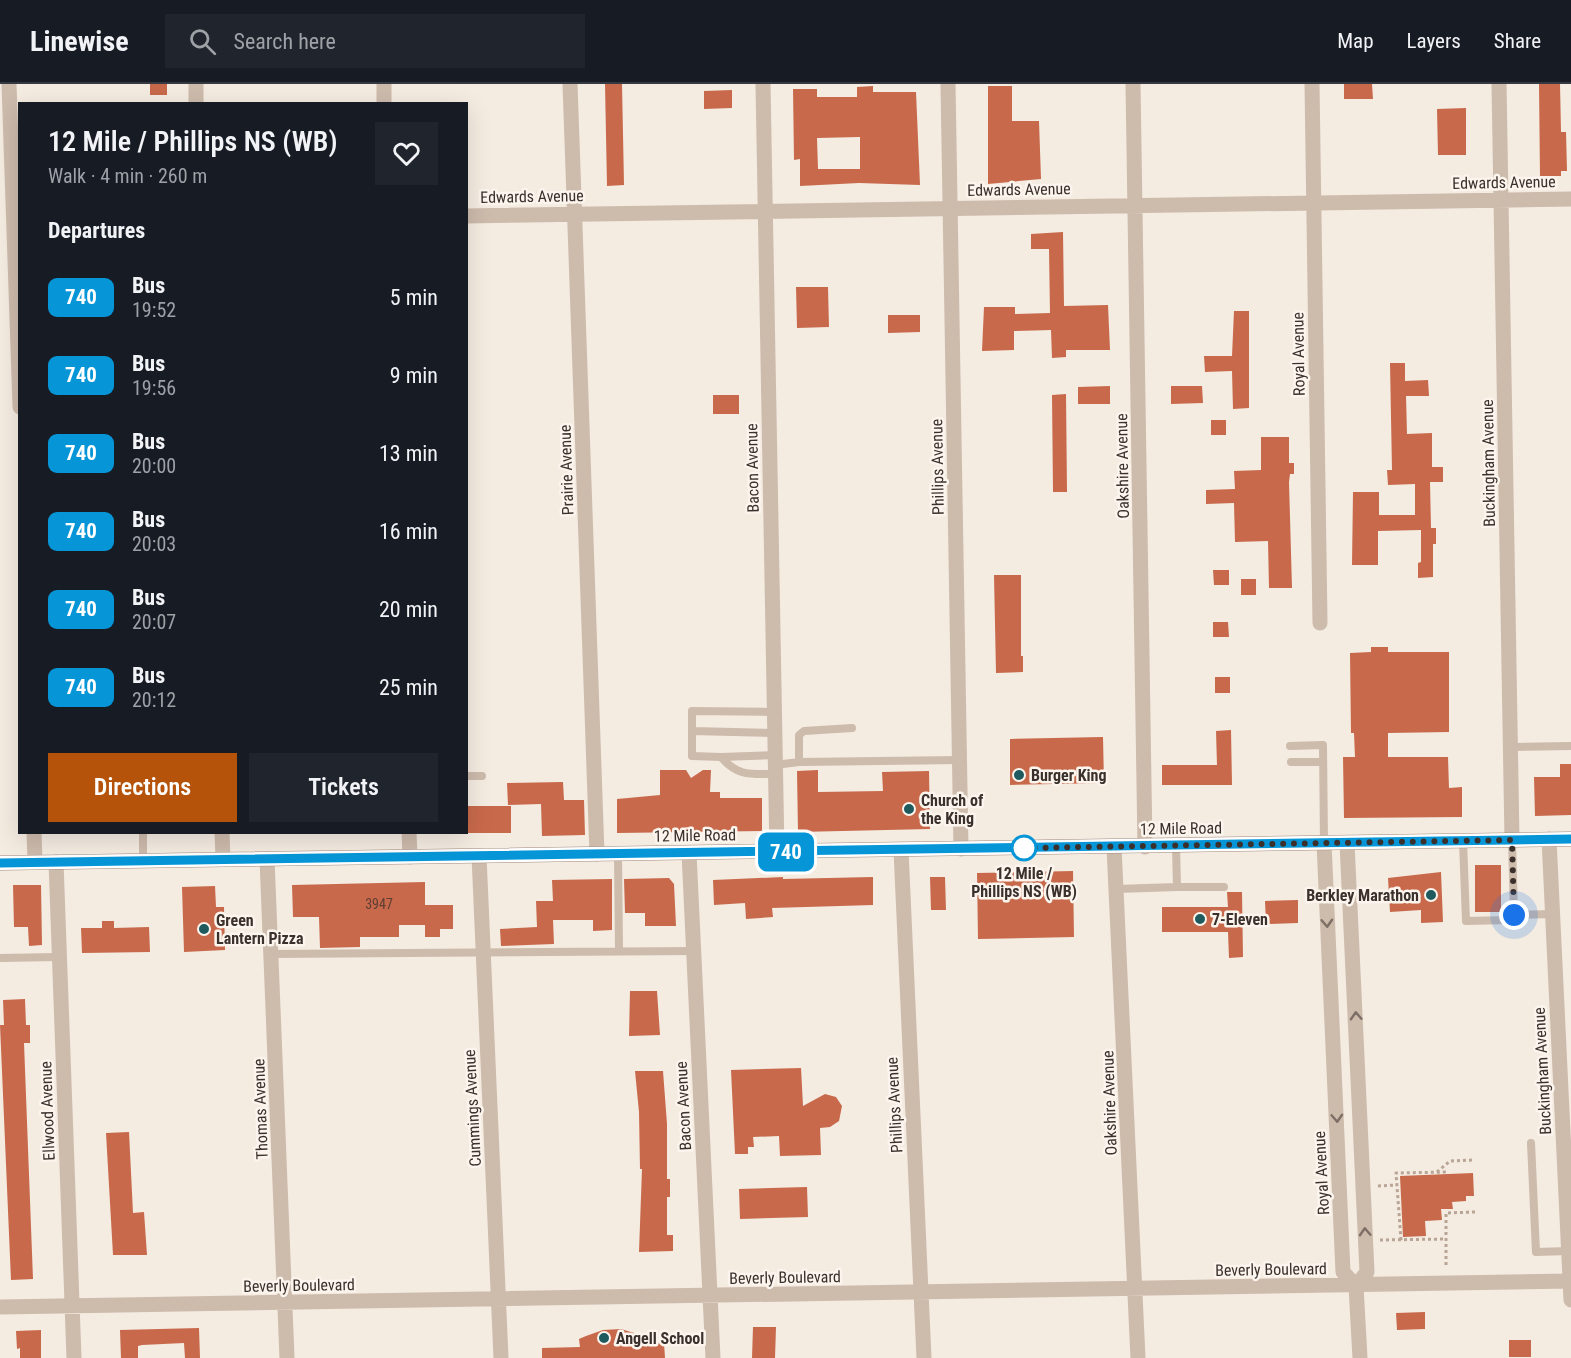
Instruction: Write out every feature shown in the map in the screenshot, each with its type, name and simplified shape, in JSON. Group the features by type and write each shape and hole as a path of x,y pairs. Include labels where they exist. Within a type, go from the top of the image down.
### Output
{"main road":[{"name":"12 Mile Road","path":"0,863 1571,839"}],"street":[{"path":"9,84 11,222 18,366"},
{"path":"196,84 196,102"},
{"path":"384,84 384,102"},
{"name":"Prairie Avenue","path":"570,84 597,854"},
{"name":"Bacon Avenue","path":"763,84 777,852"},
{"name":"Phillips Avenue","path":"948,84 961,849"},
{"name":"Oakshire Avenue","path":"1133,84 1145,846"},
{"name":"Royal Avenue","path":"1312,84 1320,623"},
{"name":"Buckingham Avenue","path":"1499,84 1512,840"},
{"name":"Edwards Avenue","path":"468,216 1571,199"},
{"path":"34,834 35,862"},
{"path":"222,834 223,860"},
{"path":"409,834 410,857"},
{"name":"Buckingham Avenue","path":"1549,839 1571,1300"},
{"name":"Royal Avenue","path":"1324,843 1344,1272 1356,1286 1360,1358"},
{"name":"Royal Avenue","path":"1347,843 1367,1272 1356,1286"},
{"name":"Oakshire Avenue","path":"1114,847 1138,1358"},
{"name":"Phillips Avenue","path":"901,850 924,1358"},
{"name":"Bacon Avenue","path":"689,853 713,1358"},
{"name":"Cummings Avenue","path":"479,856 501,1358"},
{"name":"Thomas Avenue","path":"267,859 287,1358"},
{"name":"Ellwood Avenue","path":"56,862 74,1358"},
{"path":"1334,1054 1341,1061 1349,1061 1357,1054"},
{"name":"Beverly Boulevard","path":"0,1307 1571,1281"}],"lane":[{"path":"775,712 692,711 692,756 721,757 776,765"},
{"path":"800,762 799,735 804,731 852,728"},
{"path":"692,731 775,733"},
{"path":"1290,746 1323,745 1324,843"},
{"path":"1511,747 1571,746"},
{"path":"721,757 731,768 747,774 776,765 800,762 960,760"},
{"path":"1291,762 1323,762"},
{"path":"468,776 482,776"},
{"path":"143,834 143,861"},
{"path":"1512,840 1514,915"},
{"path":"1463,841 1466,921 1509,920 1514,915 1552,914"},
{"path":"1176,846 1177,888"},
{"path":"618,854 619,951"},
{"path":"1116,889 1224,887"},
{"path":"271,954 694,951"},
{"path":"0,958 59,957"},
{"path":"1531,1143 1536,1252 1569,1251"}],"path":[{"path":"1436,1173 1450,1161 1473,1160"},
{"path":"1401,1240 1396,1173 1448,1172"},
{"path":"1375,1186 1397,1185"},
{"path":"1446,1265 1446,1213 1474,1212"},
{"path":"1378,1240 1447,1239"}],"building":[{"path":"150,84 167,84 167,95 150,95"},
{"path":"605,84 622,84 624,185 607,186"},
{"path":"1344,84 1372,84 1373,99 1344,99"},
{"path":"1539,84 1560,84 1561,132 1566,132 1567,171 1561,171 1561,176 1540,176"},
{"path":"873,86 873,92 916,92 920,185 859,183 800,186 800,159 794,160 793,89 817,89 817,97 857,97 857,87","holes":["860,137 860,169 818,169 817,138"]},
{"path":"988,86 1012,86 1012,121 1039,121 1041,179 988,184"},
{"path":"732,90 732,108 704,109 704,91"},
{"path":"1466,108 1466,155 1438,155 1437,109"},
{"path":"1063,232 1064,306 1108,305 1110,350 1066,350 1066,357 1052,358 1051,330 1014,331 1014,350 982,351 984,307 1015,307 1015,314 1050,313 1049,249 1031,249 1031,234"},
{"path":"796,287 828,287 829,327 797,328"},
{"path":"1234,311 1249,311 1249,408 1233,409 1232,371 1205,372 1204,356 1232,356"},
{"path":"888,315 920,315 920,332 888,333"},
{"path":"1390,363 1405,363 1405,381 1428,380 1429,396 1406,396 1407,434 1432,433 1432,467 1443,467 1443,482 1430,482 1431,528 1436,528 1436,544 1433,544 1433,577 1418,578 1418,563 1421,562 1421,530 1378,531 1378,565 1352,565 1353,492 1379,492 1379,515 1415,515 1415,484 1388,485 1387,470 1392,470"},
{"path":"1110,386 1110,404 1078,404 1078,387"},
{"path":"1171,386 1202,386 1203,403 1171,404"},
{"path":"1066,394 1067,492 1053,492 1052,395"},
{"path":"713,395 739,395 739,414 713,414"},
{"path":"1211,420 1226,420 1226,435 1211,435"},
{"path":"1261,437 1289,437 1289,463 1294,463 1294,474 1290,474 1289,482 1292,588 1269,588 1268,541 1235,542 1234,503 1206,504 1206,490 1235,489 1234,471 1261,470"},
{"path":"1213,570 1229,570 1229,585 1214,585"},
{"path":"994,575 1021,575 1023,672 996,673"},
{"path":"1241,579 1256,579 1256,595 1241,595"},
{"path":"1213,622 1228,622 1229,637 1213,637"},
{"path":"1371,647 1388,647 1388,652 1449,652 1449,732 1388,733 1388,757 1448,757 1449,788 1462,787 1462,817 1344,818 1343,757 1355,757 1354,733 1351,733 1350,653 1371,652"},
{"path":"1215,677 1230,677 1230,693 1215,693"},
{"path":"1231,730 1232,785 1162,785 1162,765 1217,765 1216,731"},
{"path":"1103,737 1104,783 1010,785 1010,739"},
{"path":"1560,764 1571,764 1571,815 1535,816 1534,777 1560,777"},
{"path":"660,770 686,770 691,778 703,770 711,770 710,792 720,792 720,798 762,798 762,831 617,833 617,799 660,795"},
{"path":"818,770 818,792 883,791 882,772 929,771 930,829 798,832 797,771"},
{"path":"563,782 564,800 584,800 585,835 542,836 541,804 508,805 507,783"},
{"path":"468,806 511,806 511,833 468,833"},
{"path":"1475,865 1501,865 1501,912 1475,912"},
{"path":"1073,871 1074,937 978,939 977,873"},
{"path":"1441,872 1443,922 1421,923 1421,910 1390,912 1388,878"},
{"path":"783,877 783,879 873,877 873,905 772,908 773,917 746,919 745,903 714,905 713,880"},
{"path":"930,877 945,877 946,910 931,910"},
{"path":"669,878 674,884 676,926 645,926 645,913 625,913 624,879"},
{"path":"612,879 612,930 593,931 593,920 553,920 554,944 501,946 500,929 537,927 536,901 553,901 552,880"},
{"path":"425,882 425,905 453,905 453,929 440,929 440,937 425,937 425,925 399,925 399,937 360,937 360,947 320,948 319,917 293,917 292,885"},
{"path":"13,885 41,885 42,945 29,946 28,927 14,927"},
{"name":"Green Lantern Pizza","path":"215,886 216,907 224,907 225,950 184,952 182,887"},
{"path":"1227,892 1242,892 1243,957 1229,958 1228,932 1162,932 1162,907 1228,907"},
{"path":"1298,900 1298,923 1266,924 1265,901"},
{"path":"102,921 114,921 114,928 149,927 150,952 82,953 81,928 102,928"},
{"path":"630,991 657,991 660,1035 629,1036"},
{"path":"25,999 26,1025 30,1025 30,1043 24,1043 33,1279 11,1280 0,1025 4,1025 3,1000"},
{"path":"801,1068 803,1106 825,1094 836,1097 842,1106 839,1121 830,1127 820,1128 821,1155 780,1156 779,1136 753,1137 754,1147 748,1147 748,1154 735,1154 731,1070"},
{"path":"635,1071 663,1071 667,1124 667,1179 670,1179 670,1197 667,1197 667,1235 673,1235 673,1251 639,1252 642,1169 640,1169 639,1112"},
{"path":"129,1132 133,1213 144,1212 147,1255 113,1255 106,1133"},
{"path":"1473,1173 1474,1196 1466,1196 1466,1201 1452,1202 1453,1209 1441,1209 1442,1220 1425,1221 1426,1236 1403,1237 1400,1176"},
{"path":"807,1187 808,1217 740,1219 739,1189"},
{"path":"1425,1312 1425,1329 1397,1330 1396,1313"},
{"path":"753,1327 776,1327 775,1358 752,1358"},
{"path":"199,1328 200,1358 185,1358 184,1343 142,1345 138,1346 138,1358 121,1358 120,1330"},
{"path":"621,1329 644,1336 645,1344 664,1343 665,1358 542,1358 542,1348 580,1347 579,1339 603,1330"},
{"path":"41,1330 41,1358 20,1358 16,1331"},
{"path":"1509,1340 1531,1340 1531,1357 1509,1357"}],"bus line":[{"name":"740","path":"0,863 1571,839"}],"place":[{"name":"Burger King","path":"1019,775"},
{"name":"Church of the King","path":"909,809"},
{"name":"12 Mile / Phillips NS (WB)","path":"1024,848"},
{"name":"Berkley Marathon","path":"1431,895"},
{"name":"7-Eleven","path":"1200,919"},
{"name":"Green Lantern Pizza","path":"204,929"},
{"name":"Angell School","path":"604,1338"}],"route":[{"path":"1024,848 1512,840 1514,915"}]}
